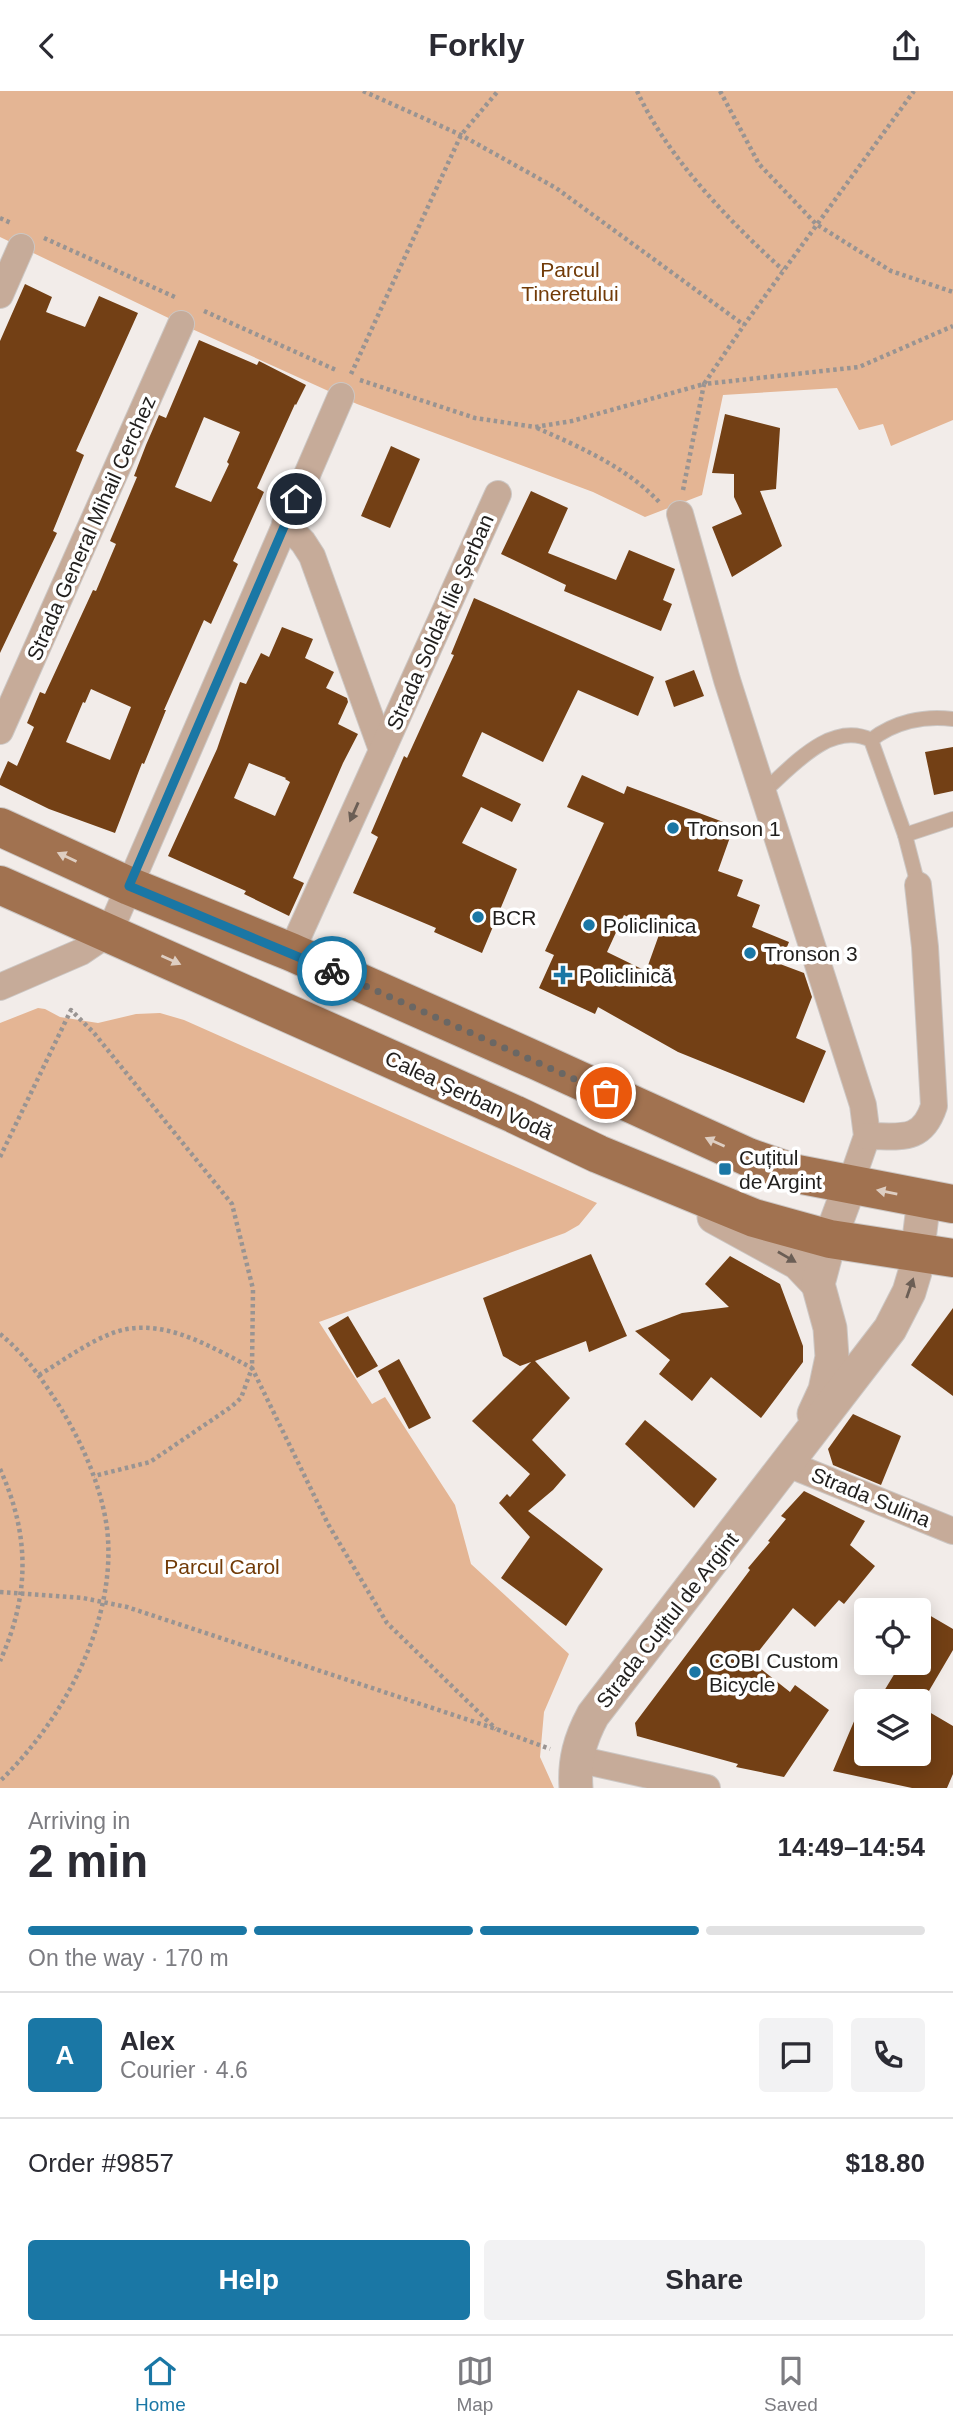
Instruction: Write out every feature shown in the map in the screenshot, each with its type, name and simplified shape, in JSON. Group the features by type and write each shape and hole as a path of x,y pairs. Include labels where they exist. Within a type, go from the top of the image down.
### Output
{"main road":[{"path":"0,827 129,886 291,952 748,1157 797,1174 939,1202"},
{"name":"Calea Șerban Vodă","path":"0,885 598,1154 754,1218 830,1239 936,1255"}],"street":[{"path":"0,295 27,237"},
{"name":"Strada General Mihail Cerchez","path":"0,731 187,311"},
{"path":"0,986 81,952 109,933 285,524 339,384"},
{"name":"Strada Soldat Ilie Șerban","path":"291,952 498,494"},
{"path":"680,514 762,793 863,1105 867,1136 830,1239 818,1284"},
{"name":"Strada Soldat Ilie Șerban","path":"285,524 303,542 312,556 382,750"},
{"path":"867,1136 903,1136 919,1131 929,1121 934,1106 925,947 918,885"},
{"path":"598,1154 798,1263 818,1284"},
{"name":"Strada Cuțitul de Argint","path":"576,1774 584,1731 593,1715 890,1329 909,1292 936,1255 939,1202"},
{"name":"Strada Cuțitul de Argint","path":"788,1464 825,1390 832,1357 830,1328 818,1284"},
{"path":"830,1328 843,1339 854,1343 877,1337 890,1329"},
{"name":"Strada Sulina","path":"788,1464 953,1531"},
{"path":"576,1774 707,1788"}],"lane":[{"path":"871,740 885,729 903,722 940,717 953,719"},
{"path":"762,793 830,739 846,733 858,734 871,740 905,835 918,885"},
{"path":"905,835 953,819"}],"path":[{"path":"363,91 461,135 555,188 744,325"},
{"path":"498,91 461,135 350,377 475,418 535,427 582,448 651,494 665,509 680,514 679,504 696,434 704,384 783,270 914,91"},
{"path":"637,91 645,108 691,174 741,231 783,270"},
{"path":"720,91 759,164 816,224 891,271 953,292"},
{"path":"0,218 27,237 339,384"},
{"path":"535,427 572,421 704,384 859,367 953,326"},
{"path":"0,1157 71,1010 94,1033 232,1204 253,1289 252,1369 241,1398 150,1461 94,1476"},
{"path":"39,1375 110,1334 150,1327 199,1341 252,1369 328,1524 387,1623 496,1729"},
{"path":"0,1334 39,1375 70,1423 94,1476 107,1528 107,1574 102,1601 81,1666 46,1732 0,1781"},
{"path":"0,1469 10,1492 22,1544 24,1569 21,1594 9,1640 0,1661"},
{"path":"0,1592 102,1601 127,1607 496,1729 576,1774"}],"green space":[{"name":"Parcul Tineretului","path":"0,91 953,91 953,420 891,446 883,424 859,430 837,388 723,395 702,495 645,517 593,492 357,404 181,324 0,237"},
{"name":"Parcul Carol","path":"38,1008 60,1017 98,1023 136,1014 160,1013 184,1020 597,1203 579,1225 565,1233 319,1322 372,1404 385,1397 455,1505 471,1564 569,1654 544,1712 540,1757 554,1788 0,1788 0,1023"}],"building":[{"path":"25,284 52,297 46,312 85,327 99,296 138,313 76,451 84,455 53,531 57,533 0,653 0,341"},
{"path":"199,340 257,365 259,361 306,385 257,488 264,492 233,561 238,564 211,624 204,620 164,710 115,833 49,809 0,785 0,779 8,761 17,766 34,727 27,723 40,692 45,694 93,590 96,591 116,544 110,541 137,477 134,476 146,445 159,415 166,418","holes":["204,417 240,432 211,502 175,487","91,689 131,707 110,760 66,742"]},
{"path":"725,414 780,428 776,489 760,491 782,546 732,577 712,527 742,514 734,497 734,474 712,473"},
{"path":"391,446 420,459 390,528 361,516"},
{"path":"531,491 568,508 548,553 616,580 629,550 675,569 663,600 672,604 661,631 564,591 566,585 501,554"},
{"path":"474,598 654,677 638,716 578,690 543,762 482,732 462,776 521,804 512,822 481,807 462,843 517,869 482,953 434,932 436,928 353,893 378,837 371,833 404,756 407,758 454,655 451,654"},
{"path":"282,627 313,639 305,658 334,672 326,688 347,698 348,702 338,724 358,734 293,878 304,883 289,916 244,894 246,891 168,856 217,749 240,682 246,684 261,653 269,657","holes":["249,763 290,782 275,816 234,798"]},
{"path":"694,670 704,696 674,707 665,681"},
{"path":"953,747 953,791 934,795 925,752"},
{"path":"582,775 624,794 627,786 734,826 718,871 743,880 737,896 760,905 752,927 789,942 780,964 804,973 812,997 796,1038 826,1051 804,1103 678,1052 598,1007 595,1014 539,988 554,955 545,951 604,823 567,807","holes":["624,915 660,932 646,971 607,952"]},
{"path":"591,1254 627,1336 589,1352 586,1341 535,1361 570,1398 532,1440 566,1475 528,1511 603,1569 566,1626 501,1578 530,1537 499,1503 507,1494 510,1497 530,1474 472,1421 531,1362 520,1366 503,1356 483,1298"},
{"path":"730,1256 780,1284 803,1346 803,1362 761,1418 711,1377 692,1401 659,1374 670,1360 635,1331 682,1313 729,1307 705,1284"},
{"path":"953,1308 953,1396 911,1365"},
{"path":"348,1316 378,1366 357,1378 328,1328"},
{"path":"399,1359 431,1418 409,1429 378,1371"},
{"path":"853,1414 901,1436 881,1485 833,1465 828,1449"},
{"path":"645,1420 717,1479 694,1508 625,1444"},
{"path":"804,1491 865,1521 850,1545 875,1566 844,1604 839,1600 815,1627 793,1608 751,1661 790,1692 795,1685 829,1710 784,1777 736,1767 738,1764 637,1736 635,1723 770,1542 768,1541 786,1519 781,1516"},
{"path":"931,1616 953,1629 953,1650 930,1689 885,1689 894,1675 931,1675"},
{"path":"931,1713 953,1726 953,1774 947,1788 912,1788 833,1771 854,1721 854,1766 931,1766"}],"way so far":[{"path":"332,971 606,1093"}],"place":[{"name":"Tronson 1","path":"673,828"},
{"name":"BCR","path":"478,917"},
{"name":"Policlinica","path":"589,925"},
{"name":"Tronson 3","path":"750,953"},
{"name":"Policlinică","path":"563,975"},
{"name":"Cuțitul de Argint","path":"725,1169"},
{"name":"COBI Custom Bicycle","path":"695,1672"}],"route":[{"path":"296,499 129,886 332,971"}]}
